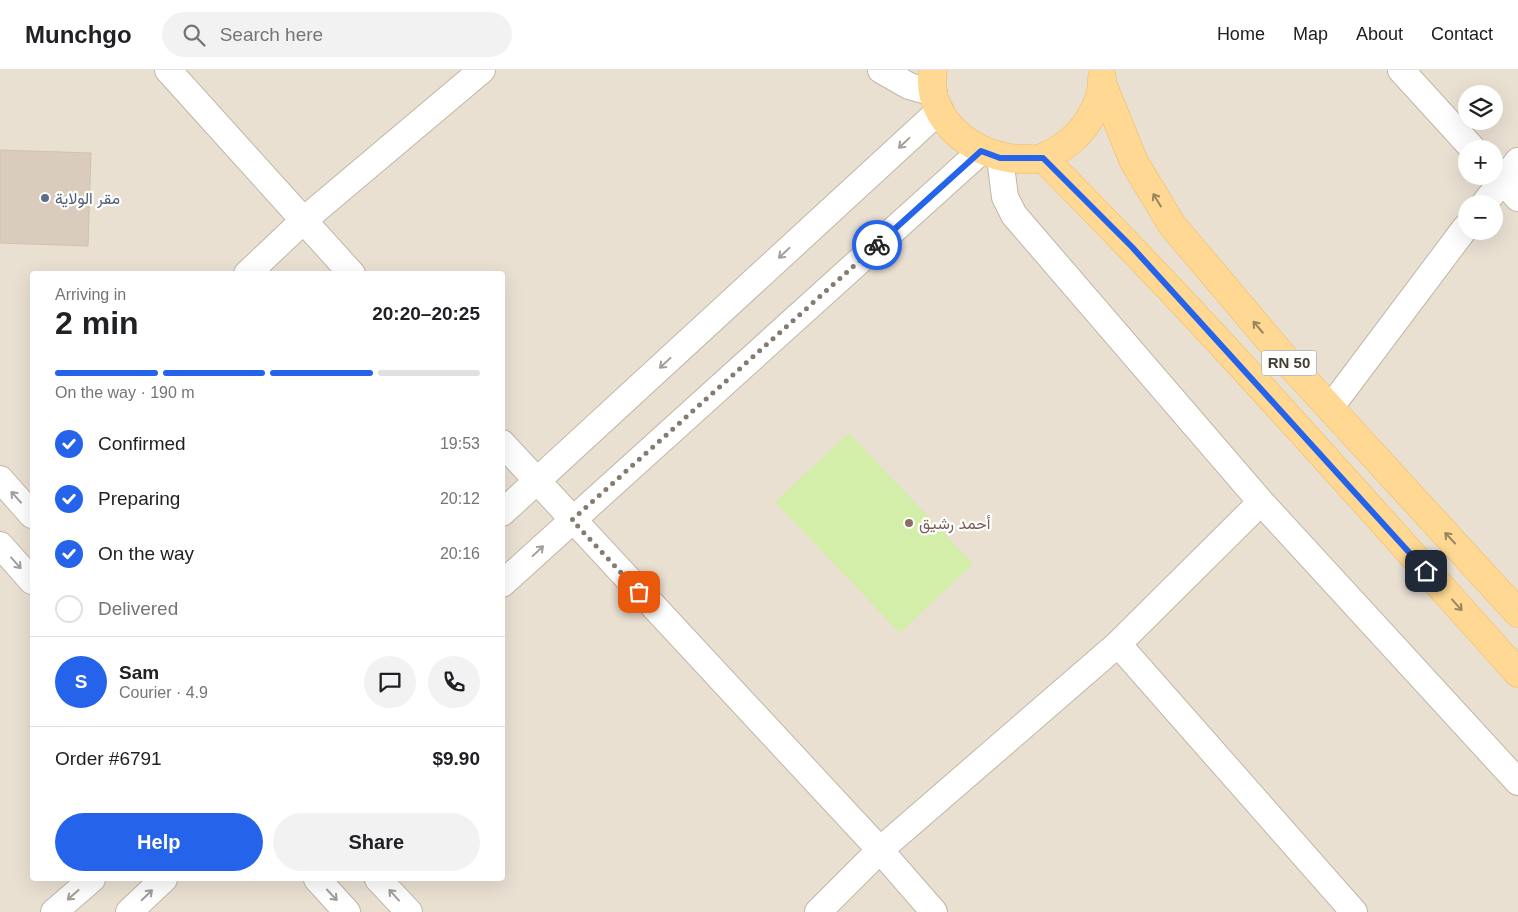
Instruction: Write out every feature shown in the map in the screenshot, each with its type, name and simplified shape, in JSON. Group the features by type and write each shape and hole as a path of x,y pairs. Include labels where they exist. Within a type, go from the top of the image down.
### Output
{"main road":[{"path":"933,84 958,134 991,154 1043,158 1063,146 1083,130 1096,108 1102,77"},
{"name":"RN 50","path":"1102,77 1134,162 1172,225 1286,361 1518,613"},
{"name":"RN 50","path":"1043,158 1132,247 1256,381 1518,673"}],"street":[{"path":"168,70 349,271"},
{"path":"250,271 304,220 482,70"},
{"path":"880,70 909,86 933,84"},
{"path":"1401,70 1465,140"},
{"path":"505,510 933,84"},
{"path":"505,581 572,520 991,154 1005,196 1014,215 1261,502 1518,782"},
{"path":"1492,195 1508,177"},
{"path":"1330,408 1458,238"},
{"path":"505,446 880,850 934,912"},
{"path":"0,479 30,513"},
{"path":"818,912 880,850 1118,644 1261,502"},
{"path":"0,545 30,579"},
{"path":"1118,644 1354,912"},
{"path":"54,912 90,881"},
{"path":"130,912 162,881"},
{"path":"319,881 347,912"},
{"path":"380,881 409,912"}],"shaded area":[{"path":"0,70 1518,70 1518,912 0,912"}],"green space":[{"path":"849,433 973,564 900,633 775,502"}],"building":[{"name":"مقر الولاية","path":"0,150 91,153 88,246 0,243"}],"way so far":[{"path":"639,592 572,520 877,245"}],"place":[{"name":"مقر الولاية","path":"45,198"},
{"name":"أحمد رشيق","path":"909,523"}],"route":[{"path":"877,245 981,151 1000,158 1043,158 1132,247 1256,381 1426,571"}]}
